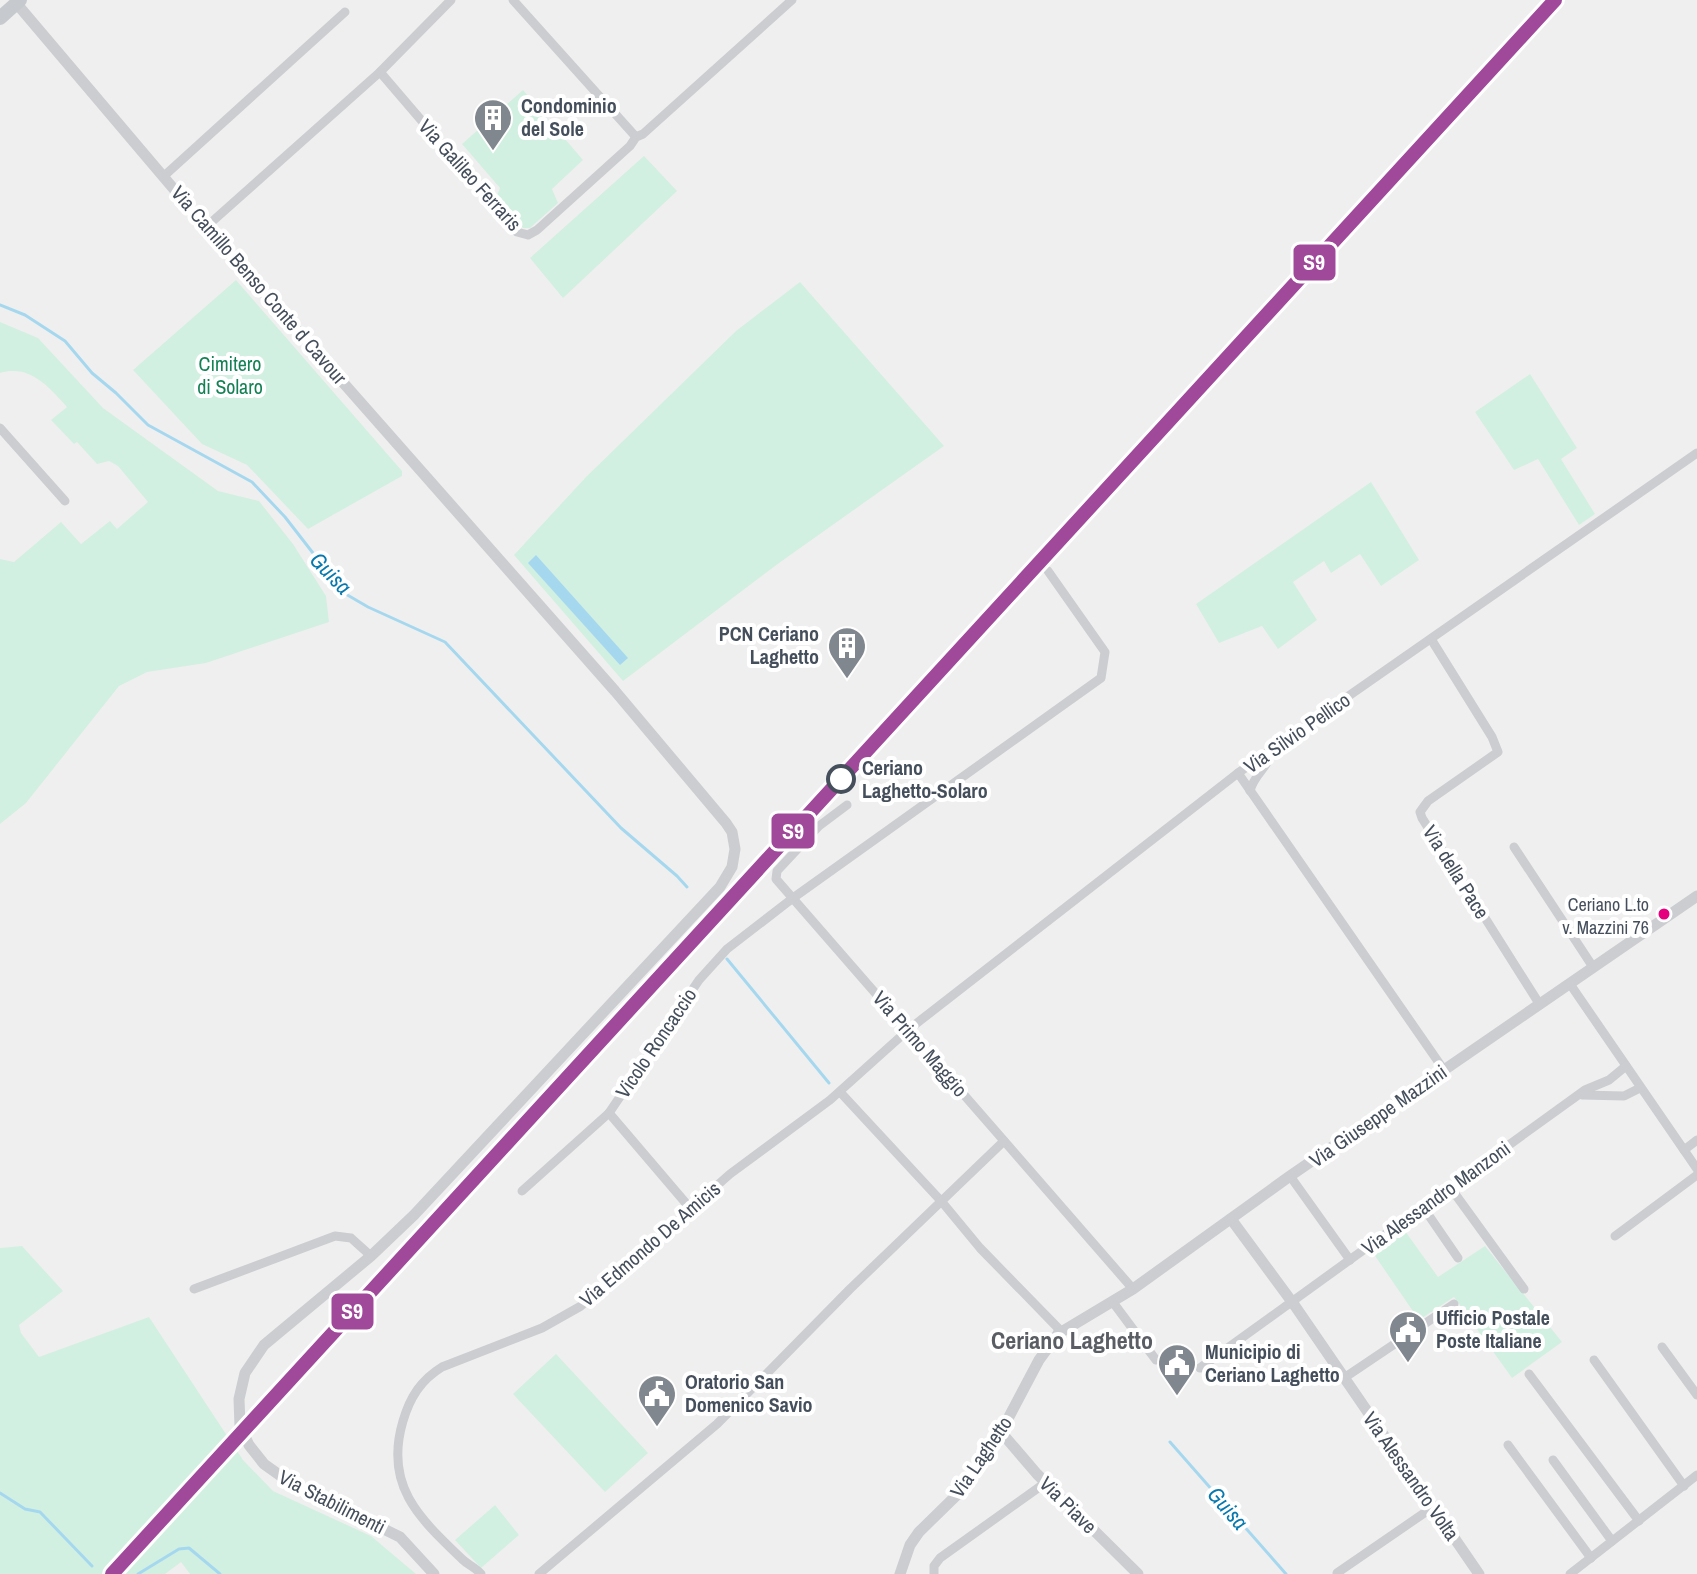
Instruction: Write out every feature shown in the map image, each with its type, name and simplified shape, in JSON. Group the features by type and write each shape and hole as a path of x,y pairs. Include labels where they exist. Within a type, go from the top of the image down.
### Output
{"main road":[{"path":"0,18 17,1"}],"street":[{"path":"206,227 380,72 451,0"},
{"path":"513,0 636,137 792,0"},
{"name":"Via Camillo Benso Conte d Cavour","path":"17,1 206,227 615,691 717,812"},
{"path":"164,176 345,12"},
{"name":"Via Galileo Ferraris","path":"380,72 517,232 524,236 537,230 630,146 636,137"},
{"path":"0,428 65,501"},
{"name":"Via Silvio Pellico","path":"908,1030 1238,773 1697,453"},
{"name":"Vicolo Roncaccio","path":"522,1191 609,1113 699,980 727,949 793,898 1101,678 1105,652 1048,571"},
{"name":"Via della Pace","path":"1431,639 1492,737 1498,752 1428,801 1420,812 1540,1005"},
{"path":"1250,791 1253,781 1267,766 1273,750"},
{"path":"1238,773 1444,1070"},
{"name":"Via Primo Maggio","path":"847,805 819,826 777,871 776,879 1133,1289"},
{"name":"Via Stabilimenti","path":"434,1574 400,1537 292,1484 264,1464 249,1445 240,1426 241,1384 251,1362 264,1345 371,1256 439,1190 720,887 732,867 735,849 732,832 717,812"},
{"path":"1514,847 1593,967"},
{"name":"Via Giuseppe Mazzini","path":"1058,1334 1133,1289 1290,1176 1697,896"},
{"path":"1570,984 1697,1169"},
{"name":"Via Edmondo De Amicis","path":"481,1574 465,1563 423,1520 400,1482 396,1466 399,1434 418,1386 442,1367 567,1316 690,1208 840,1092 908,1030"},
{"name":"Via Alessandro Manzoni","path":"1200,1368 1579,1095 1609,1080 1626,1066"},
{"path":"1579,1095 1624,1096 1640,1088"},
{"path":"840,1092 942,1202 980,1248 1058,1328 1058,1334"},
{"path":"609,1113 690,1208"},
{"path":"1684,1150 1697,1140"},
{"path":"539,1574 717,1424 850,1289 1004,1141"},
{"path":"1615,1236 1697,1175"},
{"path":"1290,1176 1350,1260"},
{"path":"1450,1187 1524,1289"},
{"path":"1423,1207 1458,1258"},
{"name":"Via Alessandro Volta","path":"1231,1219 1291,1300 1479,1574"},
{"path":"194,1289 335,1236 351,1238 371,1256"},
{"path":"1112,1301 1156,1360"},
{"path":"1344,1378 1454,1304"},
{"name":"Via Laghetto","path":"900,1574 910,1545 919,1532 959,1495 1001,1432 1039,1360 1058,1334"},
{"path":"1662,1347 1697,1395"},
{"path":"1594,1360 1684,1486"},
{"path":"1529,1374 1639,1521"},
{"name":"Via Piave","path":"1001,1432 1045,1483 1138,1574"},
{"path":"1508,1445 1591,1558"},
{"path":"1553,1460 1612,1541"},
{"path":"1570,1574 1697,1475"},
{"path":"934,1574 934,1566 940,1558 1045,1483"},
{"path":"1337,1573 1433,1507"},
{"name":"Via Edmondo De Amicis","path":"465,1563 471,1574"}],"green space":[{"path":"523,90 583,160 552,189 558,203 530,228 523,228 496,198 500,188 462,144"},
{"path":"644,156 677,191 563,298 530,258"},
{"name":"Cimitero di Solaro","path":"236,280 402,471 402,476 308,529 247,465 202,444 133,370"},
{"path":"800,282 944,446 779,563 623,681 514,555 586,477 736,331"},
{"path":"0,322 38,338 103,408 218,491 259,501 293,544 326,596 329,622 206,663 147,672 119,686 26,803 0,824 0,559 14,562 61,522 81,544 110,521 117,529 148,502 118,466 109,461 97,464 51,420 67,407 46,385 21,372 0,373"},
{"path":"1530,374 1577,448 1561,459 1595,514 1579,525 1538,459 1514,470 1475,412"},
{"path":"1371,482 1419,560 1381,586 1360,554 1331,573 1324,561 1293,582 1317,620 1278,649 1262,626 1219,643 1196,604"},
{"path":"1405,1231 1438,1277 1485,1246 1562,1342 1512,1378 1454,1297 1419,1320 1373,1253"},
{"path":"22,1246 63,1291 19,1325 21,1333 39,1357 149,1317 243,1460 273,1491 371,1536 416,1574 190,1574 181,1562 165,1574 0,1574 0,1248"},
{"path":"556,1354 648,1453 605,1492 513,1394"},
{"path":"495,1505 519,1535 481,1568 455,1540"}],"water":[{"path":"536,555 628,658 620,665 528,563"}],"waterway":[{"name":"Guisa","path":"0,305 25,315 65,341 92,373 148,425 252,482 285,517 344,593 445,642 621,828 687,887"},
{"name":"Guisa","path":"727,959 829,1083"},
{"name":"Guisa","path":"1170,1442 1286,1574"},
{"path":"0,1493 25,1509 40,1512 92,1566"},
{"path":"138,1574 179,1549 189,1548 220,1574"}],"transit line":[{"name":"S9","path":"112,1574 1555,0"}],"place":[{"name":"Condominio del Sole","path":"493,152"},
{"name":"PCN Ceriano Laghetto","path":"847,680"},
{"name":"Ceriano Laghetto-Solaro","path":"841,779"},
{"name":"Ceriano L.to v. Mazzini 76","path":"1664,914"},
{"name":"Ufficio Postale Poste Italiane","path":"1408,1364"},
{"name":"Municipio di Ceriano Laghetto","path":"1177,1397"},
{"name":"Oratorio San Domenico Savio","path":"657,1428"}],"district":[{"name":"Ceriano Laghetto","path":"1072,1341"}]}
